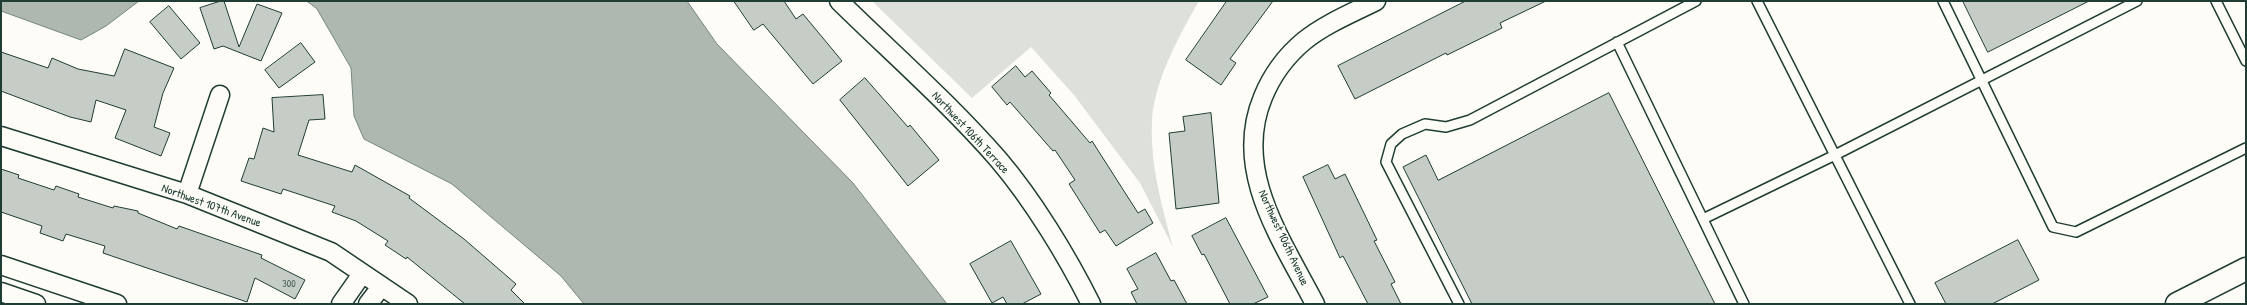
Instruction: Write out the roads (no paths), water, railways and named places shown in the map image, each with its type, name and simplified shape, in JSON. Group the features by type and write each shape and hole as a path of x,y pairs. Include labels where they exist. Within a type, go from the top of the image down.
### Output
{"highway":[{"path":"2177,304 2246,269"}],"street":[{"name":"Northwest 106th Terrace","path":"839,1 956,114 998,160 1043,222 1091,304"},
{"name":"Northwest 106th Avenue","path":"1315,304 1260,192 1253,157 1255,122 1266,89 1277,70 1290,54 1321,29 1376,1"},
{"path":"187,194 220,95"},
{"name":"Northwest 107th Avenue","path":"1,136 187,194 331,252 380,287 408,304"},
{"path":"1,265 117,304"},
{"path":"341,304 362,274"},
{"path":"368,304 380,287"},
{"path":"1,292 36,304"}],"lane":[{"path":"1458,304 1386,162 1391,144 1402,134 1425,124 1446,127 1470,120 1696,1"},
{"path":"1757,1 1910,304"},
{"path":"1943,1 2054,228 2076,232 2246,148"},
{"path":"1704,219 1834,155 2137,1"},
{"path":"2216,1 2246,61"},
{"path":"1617,42 1744,304"}]}
